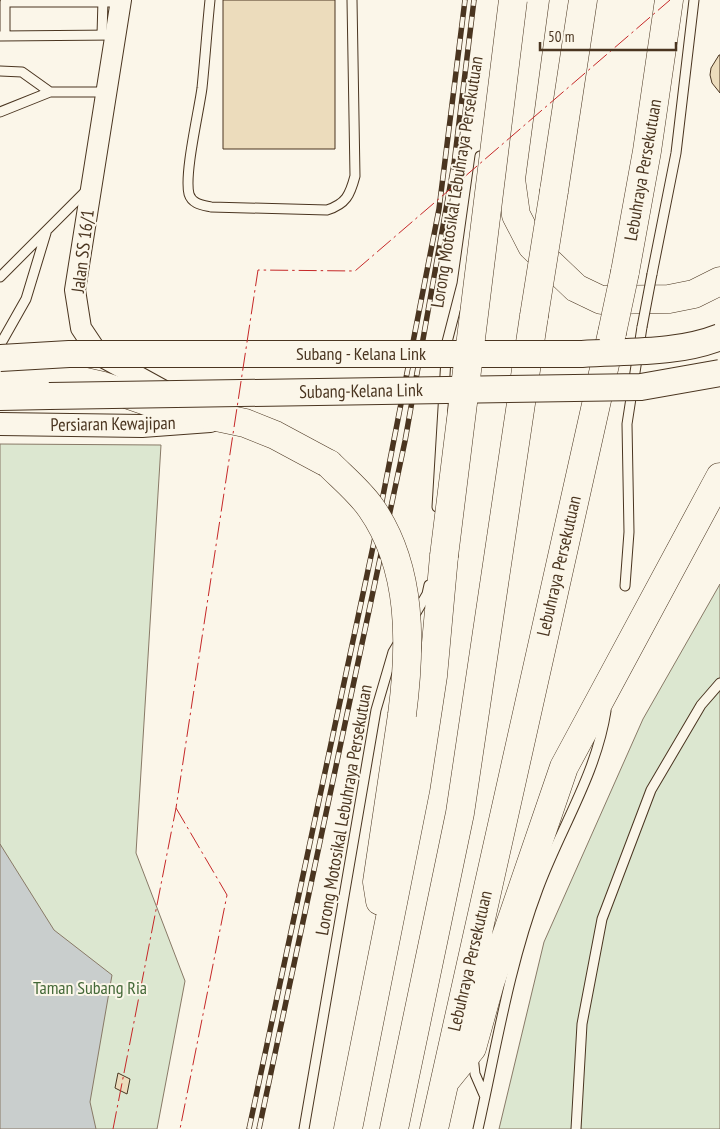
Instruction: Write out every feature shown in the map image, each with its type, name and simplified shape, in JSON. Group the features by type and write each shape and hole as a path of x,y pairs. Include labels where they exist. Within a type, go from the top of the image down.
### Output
{"highway":[{"path":"348,1129 417,778 433,676 437,566 513,0"},
{"path":"536,0 511,178 516,214 532,246 576,288 601,300 669,300 694,294 720,281"},
{"path":"394,1129 460,813 583,0"},
{"name":"Lebuhraya Persekutuan","path":"434,1129 625,272 647,151 669,0"},
{"path":"0,376 60,376 103,386 155,404 245,424 275,435 329,464 370,507 386,533 396,563 409,634 402,715 377,882 385,934"},
{"path":"443,1084 472,1048 490,984 564,767 720,477"}],"main road":[{"name":"Subang - Kelana Link","path":"0,358 69,354 582,354 666,349 706,342 720,337"},
{"path":"0,352 69,354"},
{"name":"Subang-Kelana Link","path":"0,397 641,387 720,373"},
{"name":"Persiaran Kewajipan","path":"0,424 142,426 226,420"}],"street":[{"name":"Jalan SS 16/1","path":"112,1 107,92 75,290 82,328 99,355 146,383 226,420"}],"lane":[{"path":"210,0 202,86 189,175 189,193 192,200 198,204 211,207 328,210 341,206 350,194 354,176 352,0"},
{"path":"625,586 629,532 627,424 642,327 676,152 694,0"},
{"path":"109,35 2,36 5,2 112,1"},
{"path":"0,72 22,72 50,92"},
{"path":"490,82 520,117"},
{"path":"0,112 50,92 107,92"},
{"name":"Lorong Motosikal Lebuhraya Persekutuan","path":"436,521 447,342 462,284 481,146"},
{"path":"0,277 92,185"},
{"path":"0,345 26,300 47,230"},
{"name":"Lorong Motosikal Lebuhraya Persekutuan","path":"304,1129 376,710 393,652 427,594 437,566"},
{"path":"576,1129 582,1024 602,919 651,790 701,705 720,683"},
{"path":"478,1129 520,943 538,888 596,756 608,694"},
{"path":"472,1048 476,1074 485,1097"}],"green space":[{"name":"Taman Subang Ria","path":"0,444 161,445 136,853 185,981 157,1129 0,1129"},
{"path":"720,584 720,1129 499,1129 544,942 643,719"}],"shaded area":[{"path":"0,844 54,930 112,975 90,1102 96,1129 0,1129"}],"building":[{"path":"223,0 335,0 335,149 223,149"},
{"path":"719,55 720,93 712,83 710,75 711,68"},
{"path":"118,1073 130,1079 127,1094 115,1088"}],"railway":[{"path":"249,1129 374,542 439,209 465,0"},
{"path":"259,1129 405,441 454,164 474,0"}],"power":[{"path":"113,1129 176,808 258,270 355,271 670,0"},
{"path":"176,808 227,895 180,1129"}]}
